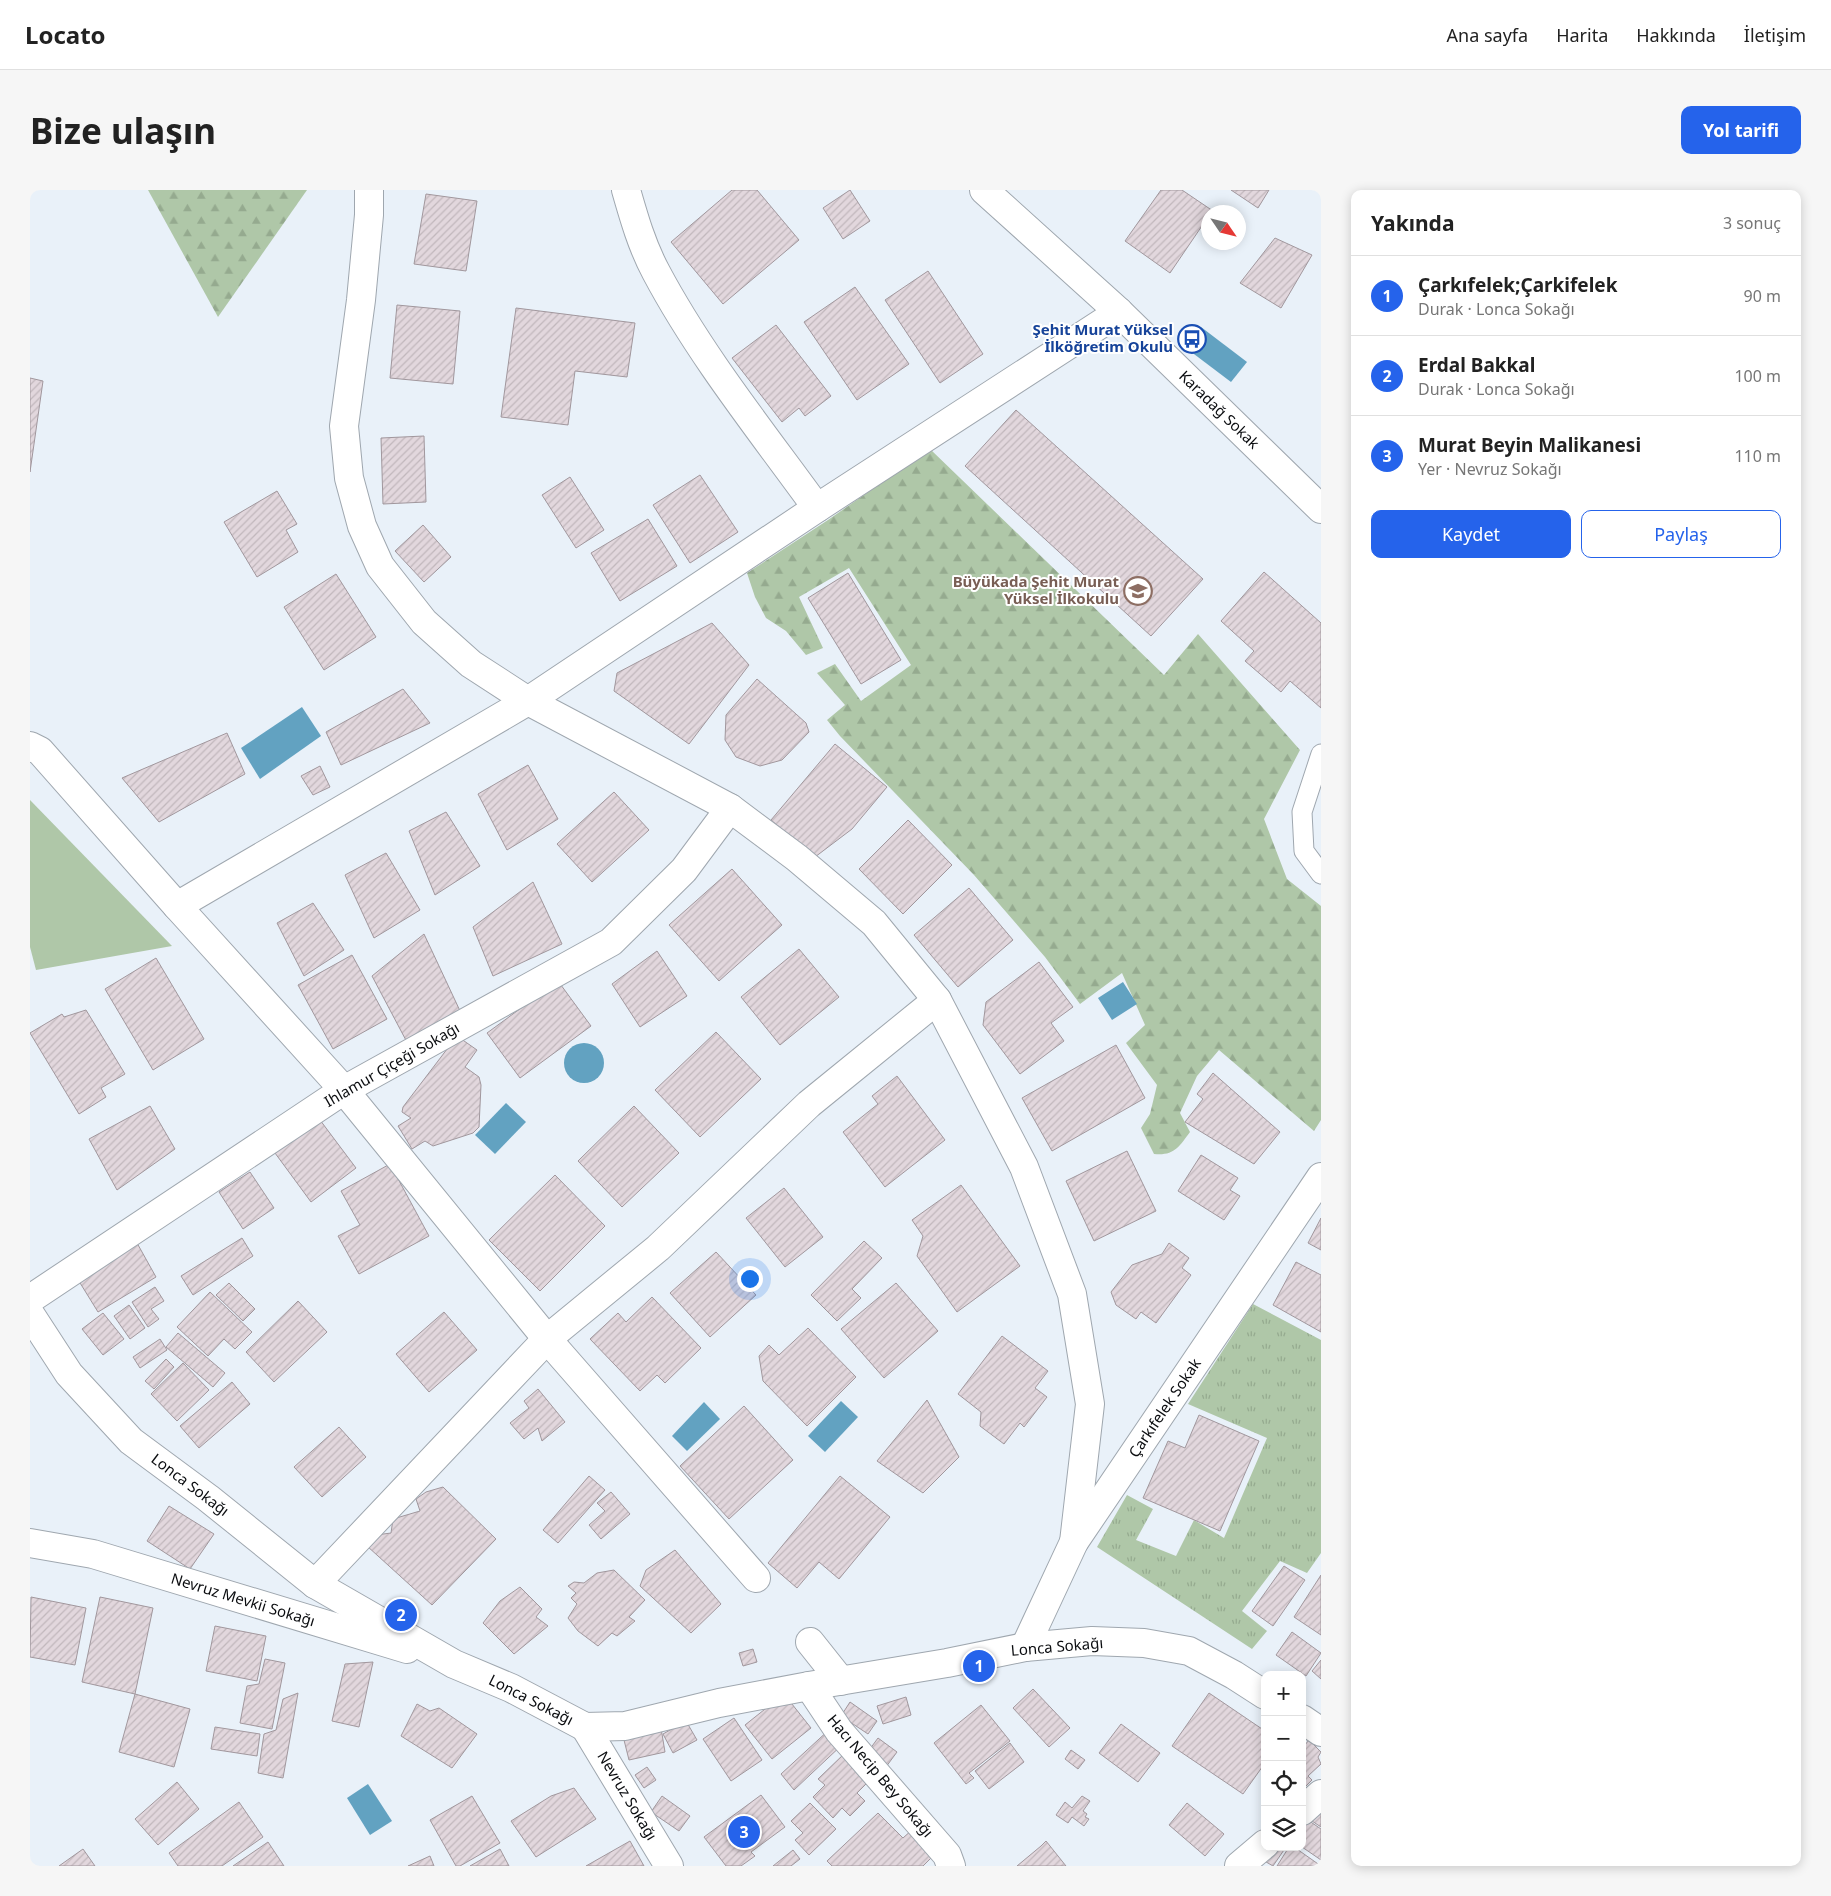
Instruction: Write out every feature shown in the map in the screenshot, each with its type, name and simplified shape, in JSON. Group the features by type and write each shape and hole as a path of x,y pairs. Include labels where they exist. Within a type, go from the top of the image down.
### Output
{"street":[{"path":"369,190 369,215 361,300 344,426 349,478 362,526 380,566 424,622 471,664 528,701 730,808 797,858 874,923 937,1000 1024,1167 1072,1294 1090,1404 1074,1542"},
{"path":"626,190 637,228 655,271 678,311 712,362 817,508"},
{"name":"Karadağ Sokak","path":"984,190 1119,312 1321,509"},
{"path":"176,906 528,701 817,508 1119,312"},
{"path":"30,746 40,751 176,906 344,1090 548,1339 756,1578"},
{"name":"Ihlamur Çiçeği Sokağı","path":"30,1299 344,1090 611,942 684,870 730,808"},
{"path":"315,1584 548,1339 658,1248 809,1104 937,1000"},
{"name":"Çarkıfelek Sokak","path":"1025,1647 1074,1542 1321,1177"},
{"name":"Lonca Sokağı","path":"30,1314 69,1374 131,1441 208,1498 315,1584 454,1664 512,1688 585,1727 625,1726 719,1703 809,1686 947,1663 1025,1647 1092,1641 1144,1643 1189,1651 1234,1675 1261,1692"},
{"name":"Nevruz Mevkii Sokağı","path":"30,1543 93,1554 454,1664"},
{"path":"810,1642 841,1681"},
{"name":"Hacı Necip Bey Sokağı","path":"809,1686 840,1731 947,1855 951,1866"},
{"path":"1306,1722 1321,1732"},
{"name":"Nevruz Sokağı","path":"585,1727 669,1866"},
{"path":"1306,1807 1321,1794"},
{"path":"1239,1866 1261,1847"}],"lane":[{"path":"1321,754 1302,812 1304,851 1321,874"}],"green space":[{"path":"148,190 307,190 218,317"},
{"path":"930,449 1164,675 1198,634 1300,750 1264,819 1287,879 1321,906 1321,1120 1314,1131 1219,1050 1197,1076 1180,1113 1190,1132 1183,1142 1171,1152 1167,1154 1154,1154 1141,1128 1150,1114 1157,1085 1126,1043 1145,1025 1122,973 1080,1004 1045,957 974,875 840,736 827,720 845,705 817,673 835,664 861,701 911,665 849,568 799,597 823,648 806,655 786,631 766,618 755,597 747,573 828,520"},
{"path":"30,800 172,946 36,970 30,947"},
{"path":"1253,1304 1321,1340 1321,1553 1307,1573 1280,1561 1242,1611 1267,1631 1252,1649 1097,1547 1127,1495 1153,1509 1136,1540 1176,1556 1194,1520 1224,1538 1267,1438 1188,1404"}],"water":[{"path":"1201,327 1247,362 1231,382 1186,348"},
{"path":"302,707 321,736 260,779 241,748"},
{"path":"1123,982 1137,1004 1112,1020 1098,998"},
{"path":"584,1043 598,1049 604,1063 598,1077 584,1083 570,1077 564,1063 570,1049"},
{"path":"506,1103 526,1122 495,1154 475,1135"},
{"path":"841,1401 858,1417 825,1452 808,1436"},
{"path":"704,1402 720,1419 687,1451 672,1436"},
{"path":"368,1784 392,1821 370,1835 347,1798"}],"building":[{"path":"732,190 757,190 799,240 723,304 671,242"},
{"path":"850,190 870,221 843,239 823,208"},
{"path":"1161,190 1182,190 1204,205 1201,205 1201,227 1170,273 1125,241"},
{"path":"1231,190 1269,190 1258,208"},
{"path":"426,194 477,201 466,271 414,264"},
{"path":"1275,238 1312,255 1281,308 1240,283"},
{"path":"928,271 983,354 940,383 885,300"},
{"path":"855,287 909,364 857,400 804,322"},
{"path":"397,305 460,311 453,384 390,378"},
{"path":"516,308 635,323 627,377 575,371 568,425 501,417"},
{"path":"776,325 831,396 805,416 799,408 782,422 732,358"},
{"path":"30,378 43,381 30,472"},
{"path":"1016,410 1203,579 1151,636 965,466"},
{"path":"424,436 426,502 383,504 381,438"},
{"path":"700,475 738,532 690,563 653,505"},
{"path":"570,477 604,530 576,548 542,495"},
{"path":"277,491 297,524 286,530 298,552 257,577 224,522"},
{"path":"648,519 677,566 620,601 591,553"},
{"path":"423,525 451,557 424,582 395,551"},
{"path":"1264,572 1321,623 1321,708 1290,681 1281,692 1245,661 1254,651 1221,621"},
{"path":"848,573 901,660 861,684 808,598"},
{"path":"336,574 376,637 324,670 284,607"},
{"path":"712,623 749,665 689,744 614,691 617,673"},
{"path":"757,679 806,723 809,732 782,760 760,766 736,757 725,740 726,715"},
{"path":"403,689 430,723 341,765 326,732"},
{"path":"227,733 245,774 159,822 122,778"},
{"path":"835,744 887,787 852,829 815,857 771,820"},
{"path":"528,765 558,819 507,850 478,794"},
{"path":"320,766 330,787 313,795 301,776"},
{"path":"614,792 649,830 592,882 557,844"},
{"path":"446,812 480,866 435,895 409,831"},
{"path":"908,820 952,865 903,914 859,869"},
{"path":"386,853 420,910 374,938 345,875"},
{"path":"732,869 782,925 719,981 669,925"},
{"path":"533,882 562,944 493,976 473,927"},
{"path":"969,888 1013,940 958,987 914,935"},
{"path":"313,903 344,950 304,976 277,923"},
{"path":"424,934 461,1013 409,1046 372,976"},
{"path":"799,949 839,997 780,1045 741,997"},
{"path":"657,951 687,996 640,1027 612,984"},
{"path":"352,955 387,1019 333,1049 298,985"},
{"path":"156,958 204,1039 153,1070 105,989"},
{"path":"1039,962 1073,1007 1051,1023 1064,1041 1020,1074 983,1025 986,1002"},
{"path":"558,981 591,1026 520,1078 487,1033"},
{"path":"86,1010 125,1074 101,1088 106,1097 79,1114 30,1033 62,1014 64,1017"},
{"path":"716,1032 761,1079 700,1137 655,1090"},
{"path":"457,1036 477,1050 465,1067 479,1077 481,1085 479,1127 473,1133 433,1146 425,1141 412,1149 398,1126 411,1118 402,1112 403,1107"},
{"path":"1116,1045 1145,1098 1052,1151 1022,1098"},
{"path":"1213,1073 1280,1132 1254,1164 1185,1122 1203,1099 1197,1094"},
{"path":"897,1076 945,1140 885,1187 843,1132 878,1104 872,1096"},
{"path":"150,1106 175,1149 117,1190 89,1139"},
{"path":"634,1106 679,1153 622,1207 578,1161"},
{"path":"320,1120 356,1168 311,1202 275,1153"},
{"path":"1127,1151 1156,1211 1094,1241 1066,1181"},
{"path":"1201,1155 1238,1178 1230,1190 1240,1196 1224,1220 1178,1191"},
{"path":"390,1164 429,1236 359,1274 338,1236 360,1225 341,1191"},
{"path":"250,1172 274,1208 243,1229 219,1192"},
{"path":"555,1175 605,1226 540,1291 489,1240"},
{"path":"961,1185 1020,1266 957,1312 917,1256 923,1236 912,1220"},
{"path":"784,1188 823,1237 785,1267 746,1218"},
{"path":"1321,1218 1321,1250 1308,1243"},
{"path":"242,1238 253,1256 193,1295 181,1276"},
{"path":"864,1241 882,1258 852,1289 861,1298 837,1321 811,1295"},
{"path":"137,1243 156,1277 98,1312 77,1278"},
{"path":"1169,1243 1189,1258 1182,1268 1191,1275 1156,1323 1141,1312 1136,1319 1116,1305 1111,1292 1132,1265 1162,1254"},
{"path":"716,1252 756,1295 710,1337 670,1293"},
{"path":"1296,1262 1321,1275 1321,1332 1273,1305"},
{"path":"229,1283 255,1309 243,1321 216,1295"},
{"path":"896,1283 938,1331 884,1378 841,1329"},
{"path":"155,1287 164,1301 151,1309 159,1319 148,1327 132,1302"},
{"path":"210,1292 252,1332 235,1349 224,1339 208,1356 177,1327"},
{"path":"652,1297 701,1348 665,1383 657,1375 640,1391 590,1339 618,1313 626,1322"},
{"path":"298,1301 327,1332 274,1382 246,1352"},
{"path":"129,1305 145,1328 130,1339 114,1316"},
{"path":"444,1312 477,1350 429,1392 396,1354"},
{"path":"103,1313 124,1339 103,1355 82,1329"},
{"path":"808,1328 856,1377 807,1426 763,1381 759,1356 769,1345 779,1355"},
{"path":"178,1333 225,1373 213,1387 166,1347"},
{"path":"1002,1336 1048,1371 1035,1388 1047,1397 1024,1427 1020,1423 1004,1444 980,1426 981,1412 958,1394"},
{"path":"160,1339 167,1350 140,1368 133,1357"},
{"path":"166,1359 174,1367 154,1389 145,1381"},
{"path":"183,1363 209,1390 177,1421 151,1394"},
{"path":"232,1382 250,1404 199,1448 180,1426"},
{"path":"538,1389 565,1422 542,1441 538,1428 524,1439 510,1423 529,1408 524,1401"},
{"path":"927,1400 959,1457 923,1493 877,1461"},
{"path":"744,1406 793,1460 729,1519 680,1466"},
{"path":"1199,1415 1259,1441 1220,1531 1143,1498 1168,1441 1185,1448"},
{"path":"339,1427 366,1457 322,1497 294,1467"},
{"path":"589,1476 605,1490 558,1543 543,1530"},
{"path":"840,1476 890,1517 839,1579 819,1562 797,1588 768,1563"},
{"path":"443,1487 496,1539 432,1605 367,1546 376,1535 391,1533 393,1519 420,1511 416,1499 426,1492"},
{"path":"611,1492 630,1514 601,1539 589,1525 605,1511 597,1503"},
{"path":"169,1506 214,1534 190,1569 147,1541"},
{"path":"675,1550 721,1604 691,1633 640,1586 646,1570"},
{"path":"1284,1566 1305,1580 1273,1626 1252,1611"},
{"path":"614,1570 645,1600 629,1617 635,1621 617,1636 612,1633 598,1646 578,1631 568,1618 577,1604 571,1598 576,1593 568,1586 574,1582 584,1583 597,1573"},
{"path":"1321,1575 1321,1635 1294,1617"},
{"path":"520,1587 542,1609 536,1617 548,1626 514,1654 483,1623 500,1601"},
{"path":"31,1597 86,1608 75,1665 30,1657"},
{"path":"100,1597 153,1608 135,1694 82,1682"},
{"path":"215,1626 266,1636 257,1681 206,1671"},
{"path":"1292,1632 1321,1653 1306,1676 1306,1671 1299,1671 1276,1655"},
{"path":"753,1649 757,1662 743,1666 739,1653"},
{"path":"265,1659 285,1663 272,1729 240,1723 247,1686 259,1684"},
{"path":"1321,1660 1321,1679 1312,1671"},
{"path":"373,1662 359,1727 332,1721 345,1664"},
{"path":"1033,1689 1070,1728 1049,1747 1013,1708"},
{"path":"298,1693 283,1778 258,1773 264,1734 276,1730 283,1699"},
{"path":"1209,1693 1261,1728 1261,1769 1243,1794 1172,1746"},
{"path":"135,1694 190,1709 174,1767 119,1752"},
{"path":"784,1694 811,1728 772,1759 745,1725"},
{"path":"906,1697 911,1715 883,1724 877,1706"},
{"path":"850,1702 877,1721 868,1734 841,1716"},
{"path":"417,1704 430,1711 439,1708 477,1734 452,1768 401,1736"},
{"path":"981,1705 1010,1741 969,1773 974,1778 966,1784 934,1743"},
{"path":"734,1718 762,1760 731,1781 703,1739"},
{"path":"686,1721 697,1740 673,1753 663,1734"},
{"path":"1121,1724 1160,1753 1138,1782 1099,1753"},
{"path":"215,1727 260,1734 257,1756 211,1749"},
{"path":"661,1728 665,1752 629,1760 623,1736"},
{"path":"831,1728 844,1743 794,1790 781,1774"},
{"path":"878,1738 897,1752 883,1771 864,1757"},
{"path":"1309,1740 1321,1752 1318,1757 1321,1764 1308,1776 1312,1780 1306,1786 1306,1761 1306,1744"},
{"path":"1010,1743 1024,1762 989,1789 975,1771"},
{"path":"1071,1750 1085,1760 1078,1769 1065,1759"},
{"path":"846,1752 873,1777 857,1793 865,1801 850,1816 842,1808 833,1818 813,1797 825,1785 818,1779"},
{"path":"647,1767 656,1780 644,1788 635,1775"},
{"path":"177,1782 199,1809 158,1845 135,1819"},
{"path":"574,1788 596,1819 536,1857 511,1821 551,1796"},
{"path":"761,1795 785,1827 751,1852 755,1856 741,1866 726,1866 704,1837"},
{"path":"472,1796 500,1843 460,1866 456,1866 430,1820"},
{"path":"662,1796 690,1816 679,1831 651,1812"},
{"path":"1082,1796 1090,1801 1083,1811 1087,1814 1085,1817 1089,1819 1084,1826 1072,1817 1068,1823 1056,1815 1065,1802 1072,1808"},
{"path":"239,1802 263,1837 222,1866 178,1866 169,1853"},
{"path":"810,1803 836,1829 809,1855 795,1840 803,1833 791,1821"},
{"path":"1187,1803 1224,1834 1205,1856 1169,1825"},
{"path":"1321,1808 1321,1827 1312,1821"},
{"path":"878,1813 903,1838 913,1829 936,1853 923,1866 832,1866 827,1861"},
{"path":"1306,1819 1321,1829 1321,1860 1306,1850"},
{"path":"630,1841 644,1866 586,1866"},
{"path":"1046,1841 1066,1866 1017,1866 1041,1846"},
{"path":"268,1842 284,1866 233,1866"},
{"path":"83,1849 95,1866 59,1866"},
{"path":"500,1849 509,1866 470,1866"},
{"path":"793,1850 800,1859 791,1866 773,1866"},
{"path":"1267,1851 1283,1851 1273,1866 1261,1859"},
{"path":"1286,1851 1300,1851 1321,1866 1277,1866"},
{"path":"430,1856 434,1866 408,1866"}],"place":[{"name":"Şehit Murat Yüksel İlköğretim Okulu","path":"1192,339"},
{"name":"Büyükada Şehit Murat Yüksel İlkokulu","path":"1138,591"},
{"name":"Erdal Bakkal","path":"401,1615"},
{"name":"Çarkıfelek;Çarkifelek","path":"979,1666"},
{"name":"Murat Beyin Malikanesi","path":"744,1832"}]}
